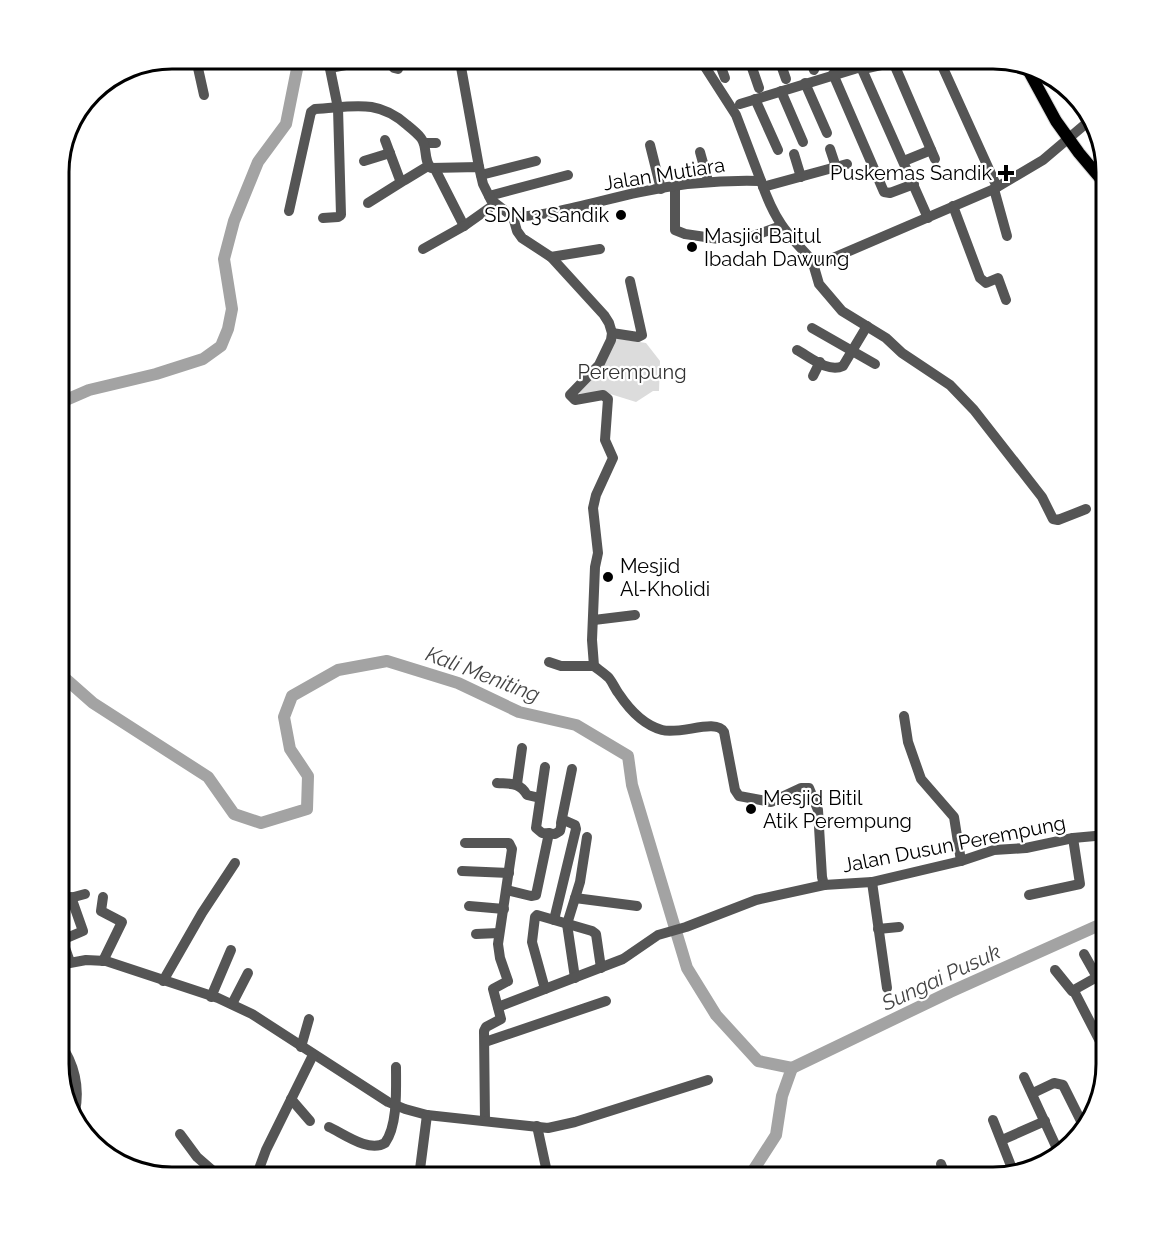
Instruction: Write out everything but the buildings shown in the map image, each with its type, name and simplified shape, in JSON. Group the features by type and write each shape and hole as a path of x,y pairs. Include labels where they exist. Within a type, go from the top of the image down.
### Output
{"main road":[{"path":"1031,77 1068,138 1096,171"}],"street":[{"path":"198,69 204,95"},
{"path":"323,218 340,215 338,108 330,69"},
{"path":"461,69 480,171 492,200 513,217 517,231 522,238 551,257 604,315 612,333 599,365 570,395 575,400 603,395 608,400 605,440 613,458 596,495 593,508 598,553 595,564 591,650 594,666 561,666 549,662"},
{"path":"706,69 736,115 772,212 781,226 813,260 816,279 833,302 842,311 886,338 902,353 950,385 992,432 1042,496 1053,519 1058,520 1086,510"},
{"path":"722,69 725,78"},
{"path":"752,69 759,88"},
{"path":"782,69 786,79"},
{"path":"740,104 849,69"},
{"path":"863,69 928,218"},
{"path":"897,69 933,155 904,161"},
{"path":"943,69 995,188 1007,236"},
{"path":"833,74 884,192 890,193 914,184"},
{"path":"806,83 827,133"},
{"path":"781,91 802,142"},
{"path":"755,99 778,150"},
{"path":"289,211 311,112 369,106 386,110 401,119 420,136 432,167 464,226"},
{"path":"813,260 834,260 995,188 1043,160 1084,125"},
{"path":"385,140 398,178 403,181"},
{"path":"424,143 436,143"},
{"path":"650,145 661,189"},
{"path":"830,149 836,167"},
{"path":"700,152 708,181"},
{"path":"364,161 390,153"},
{"path":"794,154 801,177"},
{"path":"368,203 403,181 432,167 480,171 536,162"},
{"name":"Jalan Mutiara","path":"513,217 561,212 640,192 708,181 762,184 801,177 847,164"},
{"path":"423,249 464,226 492,200 568,175"},
{"path":"675,188 675,230 678,232 719,239 753,236 781,226"},
{"path":"953,206 980,278 986,283 998,278 1006,300"},
{"path":"551,257 600,249"},
{"path":"612,333 638,337 642,335 630,281"},
{"path":"797,350 831,368 840,368 867,326"},
{"path":"812,328 875,364"},
{"path":"813,376 820,362"},
{"path":"594,620 635,615"},
{"name":"Jalan Dusun Perempung","path":"594,666 609,679 629,708 654,727 677,732 713,725 722,728 735,790 739,796 771,802 801,788 809,789 818,810 822,877 825,885 872,882 961,861 983,853 1096,836"},
{"path":"904,716 908,742 921,779 954,818 961,861"},
{"path":"517,784 522,748"},
{"path":"545,767 537,828 538,831 549,833 557,833 561,824 572,769"},
{"path":"497,783 517,784 524,789 527,795 540,798"},
{"path":"554,920 576,829 575,825 566,821 561,824"},
{"path":"507,890 531,896 536,895 549,833"},
{"path":"575,978 567,924 580,882 587,837"},
{"path":"1029,895 1080,884 1073,838"},
{"path":"465,843 509,843 512,849 498,944 508,981 493,990 501,1019 485,1029 485,1121"},
{"path":"163,981 202,913 235,863"},
{"path":"462,871 510,873"},
{"path":"872,882 887,988"},
{"path":"498,1007 623,959 658,935 686,927 756,900 825,885"},
{"path":"69,933 83,931 71,897 85,894"},
{"path":"103,897 101,911 123,922 103,961"},
{"path":"575,898 637,906"},
{"path":"470,906 504,909"},
{"path":"545,989 532,942 535,919 538,915 596,934 601,968"},
{"path":"878,929 899,927"},
{"path":"476,934 500,933"},
{"path":"212,997 231,950"},
{"path":"1084,954 1096,975"},
{"path":"70,962 103,961 232,1004 252,1014 396,1106 427,1115 548,1128 575,1122 708,1080"},
{"path":"1055,970 1070,990 1074,991 1096,1038"},
{"path":"232,1004 248,973"},
{"path":"1074,991 1096,978"},
{"path":"485,1042 606,1001"},
{"path":"301,1047 309,1019"},
{"path":"260,1167 313,1055"},
{"path":"69,1059 75,1076 76,1101"},
{"path":"329,1127 367,1145 381,1146 387,1141 396,1106 396,1067"},
{"path":"1024,1077 1056,1145"},
{"path":"1033,1093 1054,1083 1063,1085 1080,1119"},
{"path":"291,1099 310,1121"},
{"path":"420,1167 427,1115"},
{"path":"993,1120 1011,1165"},
{"path":"1002,1140 1045,1122"},
{"path":"537,1126 546,1167"},
{"path":"180,1134 197,1157 208,1167"}],"green space":[{"name":"Perempung","path":"614,338 646,343 660,361 659,391 653,391 636,402 604,392 574,394 599,370"}],"waterway":[{"name":"Kali Meniting","path":"69,399 89,390 156,374 203,359 221,346 228,329 232,309 224,259 234,221 258,162 286,124 297,69"},
{"name":"Kali Meniting","path":"69,682 93,703 208,777 234,814 261,823 307,809 308,776 290,749 284,717 292,696 338,670 387,661 458,683 519,712 576,725 628,756 632,785 687,968 716,1015 758,1061 792,1068 782,1096 776,1135 755,1167"},
{"name":"Sungai Pusuk","path":"792,1068 950,992 1096,926"}],"place":[{"name":"Puskemas Sandik","path":"1006,173"},
{"name":"SDN 3 Sandik","path":"621,215"},
{"name":"Masjid Baitul Ibadah Dawung","path":"692,247"},
{"name":"Mesjid Al-Kholidi","path":"608,577"},
{"name":"Mesjid Bitil Atik Perempung","path":"751,809"}]}
